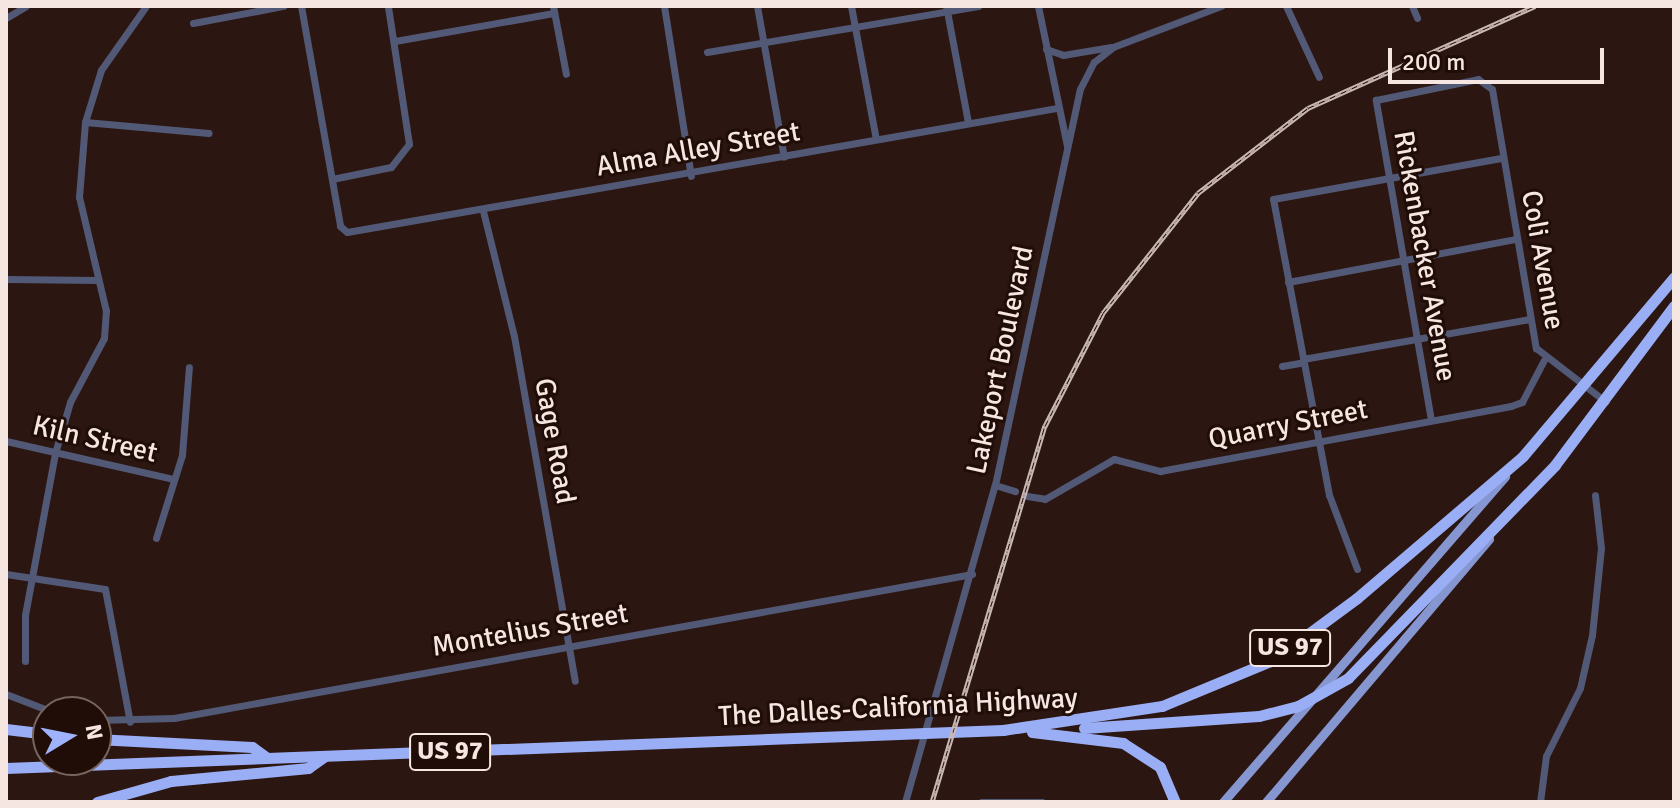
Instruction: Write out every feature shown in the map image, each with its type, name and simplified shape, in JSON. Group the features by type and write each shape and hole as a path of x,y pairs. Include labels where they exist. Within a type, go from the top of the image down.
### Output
{"highway":[{"name":"The Dalles-California Highway","path":"6,768 1003,730 1136,713 1273,660 1523,456 1674,277"},
{"name":"US 97","path":"1003,730 1223,722 1298,706 1364,665 1506,519 1607,402 1674,306"},
{"path":"6,729 32,732"},
{"path":"1003,730 1123,743 1160,767 1175,802"},
{"path":"112,740 252,747 266,758"},
{"path":"97,802 171,781 308,768 324,757"}],"main road":[{"path":"1223,802 1523,456"},
{"path":"1266,802 1506,519"}],"street":[{"path":"6,18 26,6"},
{"path":"25,661 25,615 30,578 55,453 70,402 104,338 97,280 79,197 85,122 101,70 146,6"},
{"path":"193,23 283,6"},
{"path":"301,6 332,179 391,167 409,144 388,6"},
{"path":"664,6 691,176"},
{"path":"757,6 784,157"},
{"path":"851,6 876,139"},
{"path":"707,52 978,6"},
{"path":"1038,6 1067,146"},
{"name":"Lakeport Boulevard","path":"905,802 995,485 1080,89 1094,62 1113,47 1221,6"},
{"path":"1286,6 1319,77"},
{"path":"1412,6 1417,18"},
{"path":"946,9 968,122"},
{"path":"395,41 553,10 566,74"},
{"path":"1046,49 1063,55 1113,47"},
{"name":"Coli Avenue","path":"1376,100 1478,79 1492,89 1530,319 1544,360 1580,388 1607,402"},
{"name":"Rickenbacker Avenue","path":"1376,100 1431,420"},
{"name":"Alma Alley Street","path":"332,179 347,232 691,176 876,139 1057,108"},
{"path":"85,122 209,133"},
{"path":"1357,569 1318,441 1273,199 1502,158"},
{"name":"Gage Road","path":"483,211 514,336 575,681"},
{"path":"1288,282 1516,239"},
{"path":"6,289 8,279 97,280"},
{"path":"1282,366 1530,319"},
{"name":"Quarry Street","path":"1027,496 1045,499 1114,459 1160,471 1522,402 1544,360"},
{"path":"156,538 173,479 189,367"},
{"name":"Kiln Street","path":"6,441 173,479"},
{"path":"995,485 1015,491"},
{"path":"1540,802 1546,756 1580,688 1592,635 1601,548 1595,495"},
{"path":"6,574 105,589 130,722"},
{"name":"Montelius Street","path":"112,721 130,722 972,574"},
{"path":"6,694 32,704"},
{"path":"981,802 1042,802"}],"railway":[{"path":"932,802 1045,426 1103,313 1198,193 1308,108 1535,6"}]}
